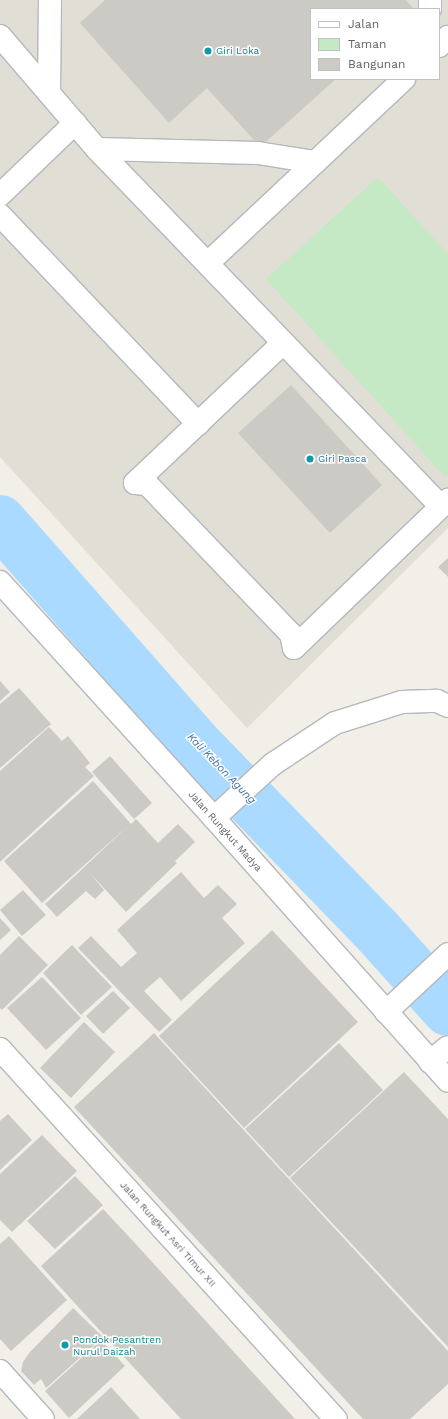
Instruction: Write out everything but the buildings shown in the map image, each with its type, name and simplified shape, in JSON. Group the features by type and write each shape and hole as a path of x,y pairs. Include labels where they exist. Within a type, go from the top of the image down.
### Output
{"street":[{"path":"49,93 50,0"},
{"path":"0,36 97,149 208,263 283,343 444,504 294,648 279,643 274,638 140,498 135,483 283,343"},
{"path":"440,45 448,37"},
{"path":"208,263 403,80"},
{"path":"0,195 75,124"},
{"path":"97,149 258,153 316,162"},
{"path":"0,215 198,424"},
{"name":"Jalan Rungkut Madya","path":"0,582 214,818 448,1081"},
{"path":"214,818 273,764 335,723 402,702 436,701 448,706"},
{"path":"386,1012 446,957"},
{"path":"430,1062 448,1047"},
{"name":"Jalan Rungkut Asri Timur XII","path":"0,1049 336,1419"},
{"path":"0,1371 43,1419"}],"shaded area":[{"path":"0,0 448,0 448,528 247,728 0,457"}],"green space":[{"path":"378,177 448,254 448,474 445,477 266,279"}],"waterway":[{"name":"Kali Kebon Agung","path":"0,521 195,743 378,932 448,1010"}],"place":[{"name":"Giri Loka","path":"208,51"},
{"name":"Giri Pasca","path":"310,459"},
{"name":"Pondok Pesantren Nurul Daizah","path":"65,1345"}]}
